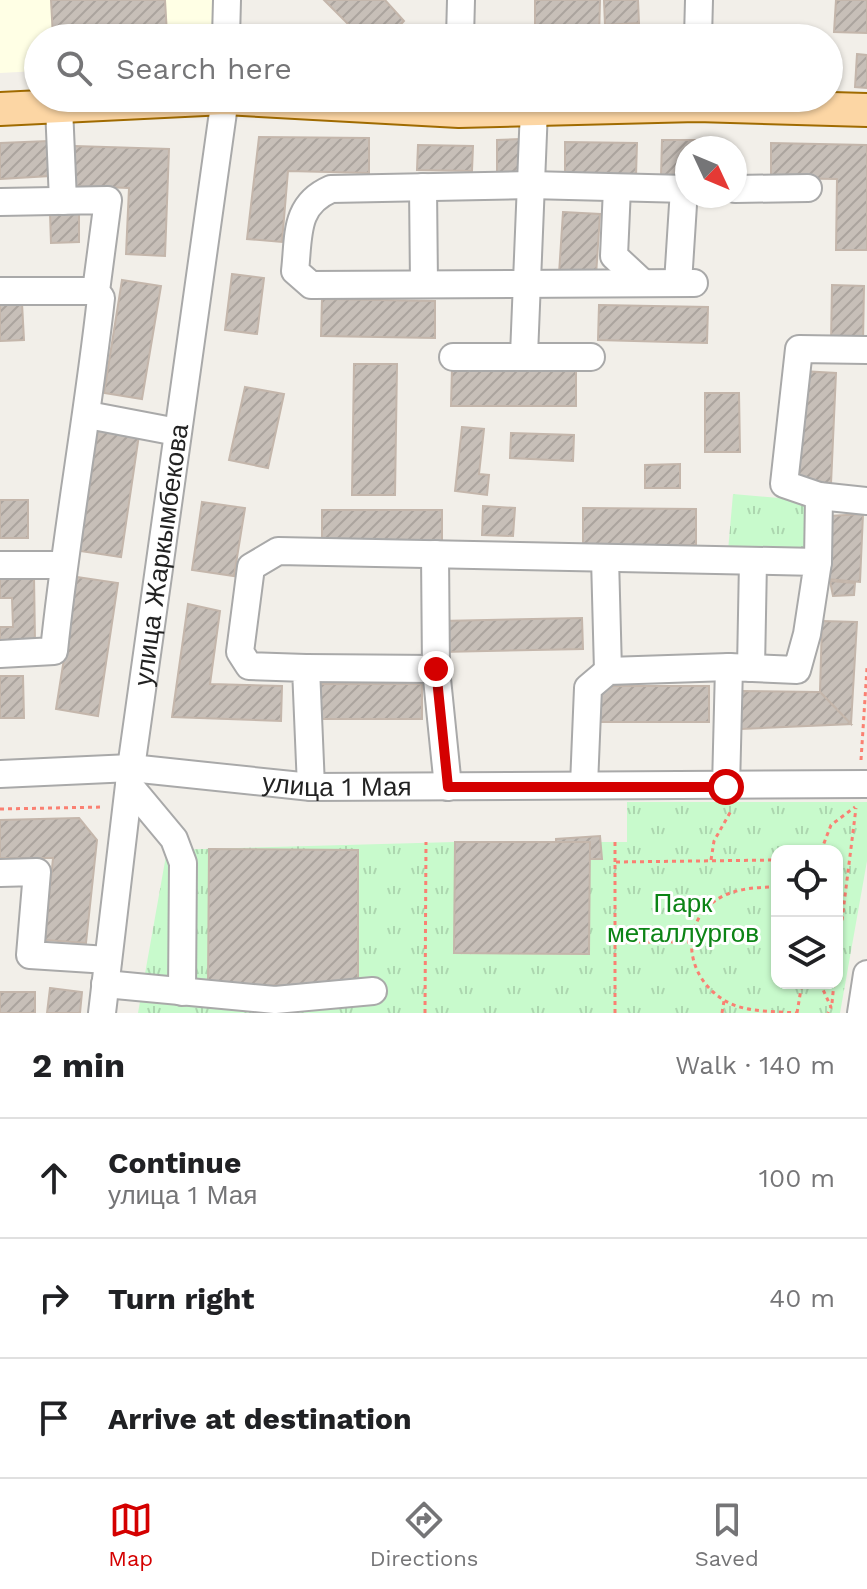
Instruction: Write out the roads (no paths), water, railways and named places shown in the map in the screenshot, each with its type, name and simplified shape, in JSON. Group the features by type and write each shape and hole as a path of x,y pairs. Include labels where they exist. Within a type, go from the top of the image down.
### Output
{"main road":[{"path":"0,109 24,108"},
{"path":"843,109 867,110"}],"street":[{"path":"226,24 227,0"},
{"path":"460,24 461,0"},
{"path":"698,24 699,0"},
{"path":"59,112 63,201"},
{"name":"улица Жаркымбекова","path":"102,1013 130,777 223,112"},
{"path":"524,355 534,112"},
{"path":"675,189 530,185 331,189 314,197 301,219 295,271 311,285 686,283 685,208"},
{"path":"423,187 424,284"},
{"path":"617,188 614,256 643,283"},
{"path":"747,189 808,188"},
{"path":"0,202 108,200 96,291 101,298 88,415 63,565 54,651 0,654"},
{"path":"0,291 96,291"},
{"path":"867,350 799,349 784,484 819,496 867,501"},
{"path":"453,357 591,357"},
{"path":"88,415 177,432"},
{"path":"584,785 588,688 608,671 797,670 807,634 818,562 819,496"},
{"path":"436,669 249,666 240,652 251,567 278,551 818,562"},
{"path":"435,554 436,669 448,787"},
{"path":"605,558 608,671"},
{"path":"730,794 740,668 753,561"},
{"path":"0,565 63,565"},
{"path":"306,668 311,787"},
{"name":"улица 1 Мая","path":"0,774 130,777 311,787 584,785 730,794 867,784"},
{"path":"130,777 174,839 183,863 182,992"},
{"path":"0,873 37,872 30,955 182,992 275,1000 373,991"},
{"path":"861,1013 867,974"}],"park label":[{"name":"Парк металлургов","path":"683,918"}]}
